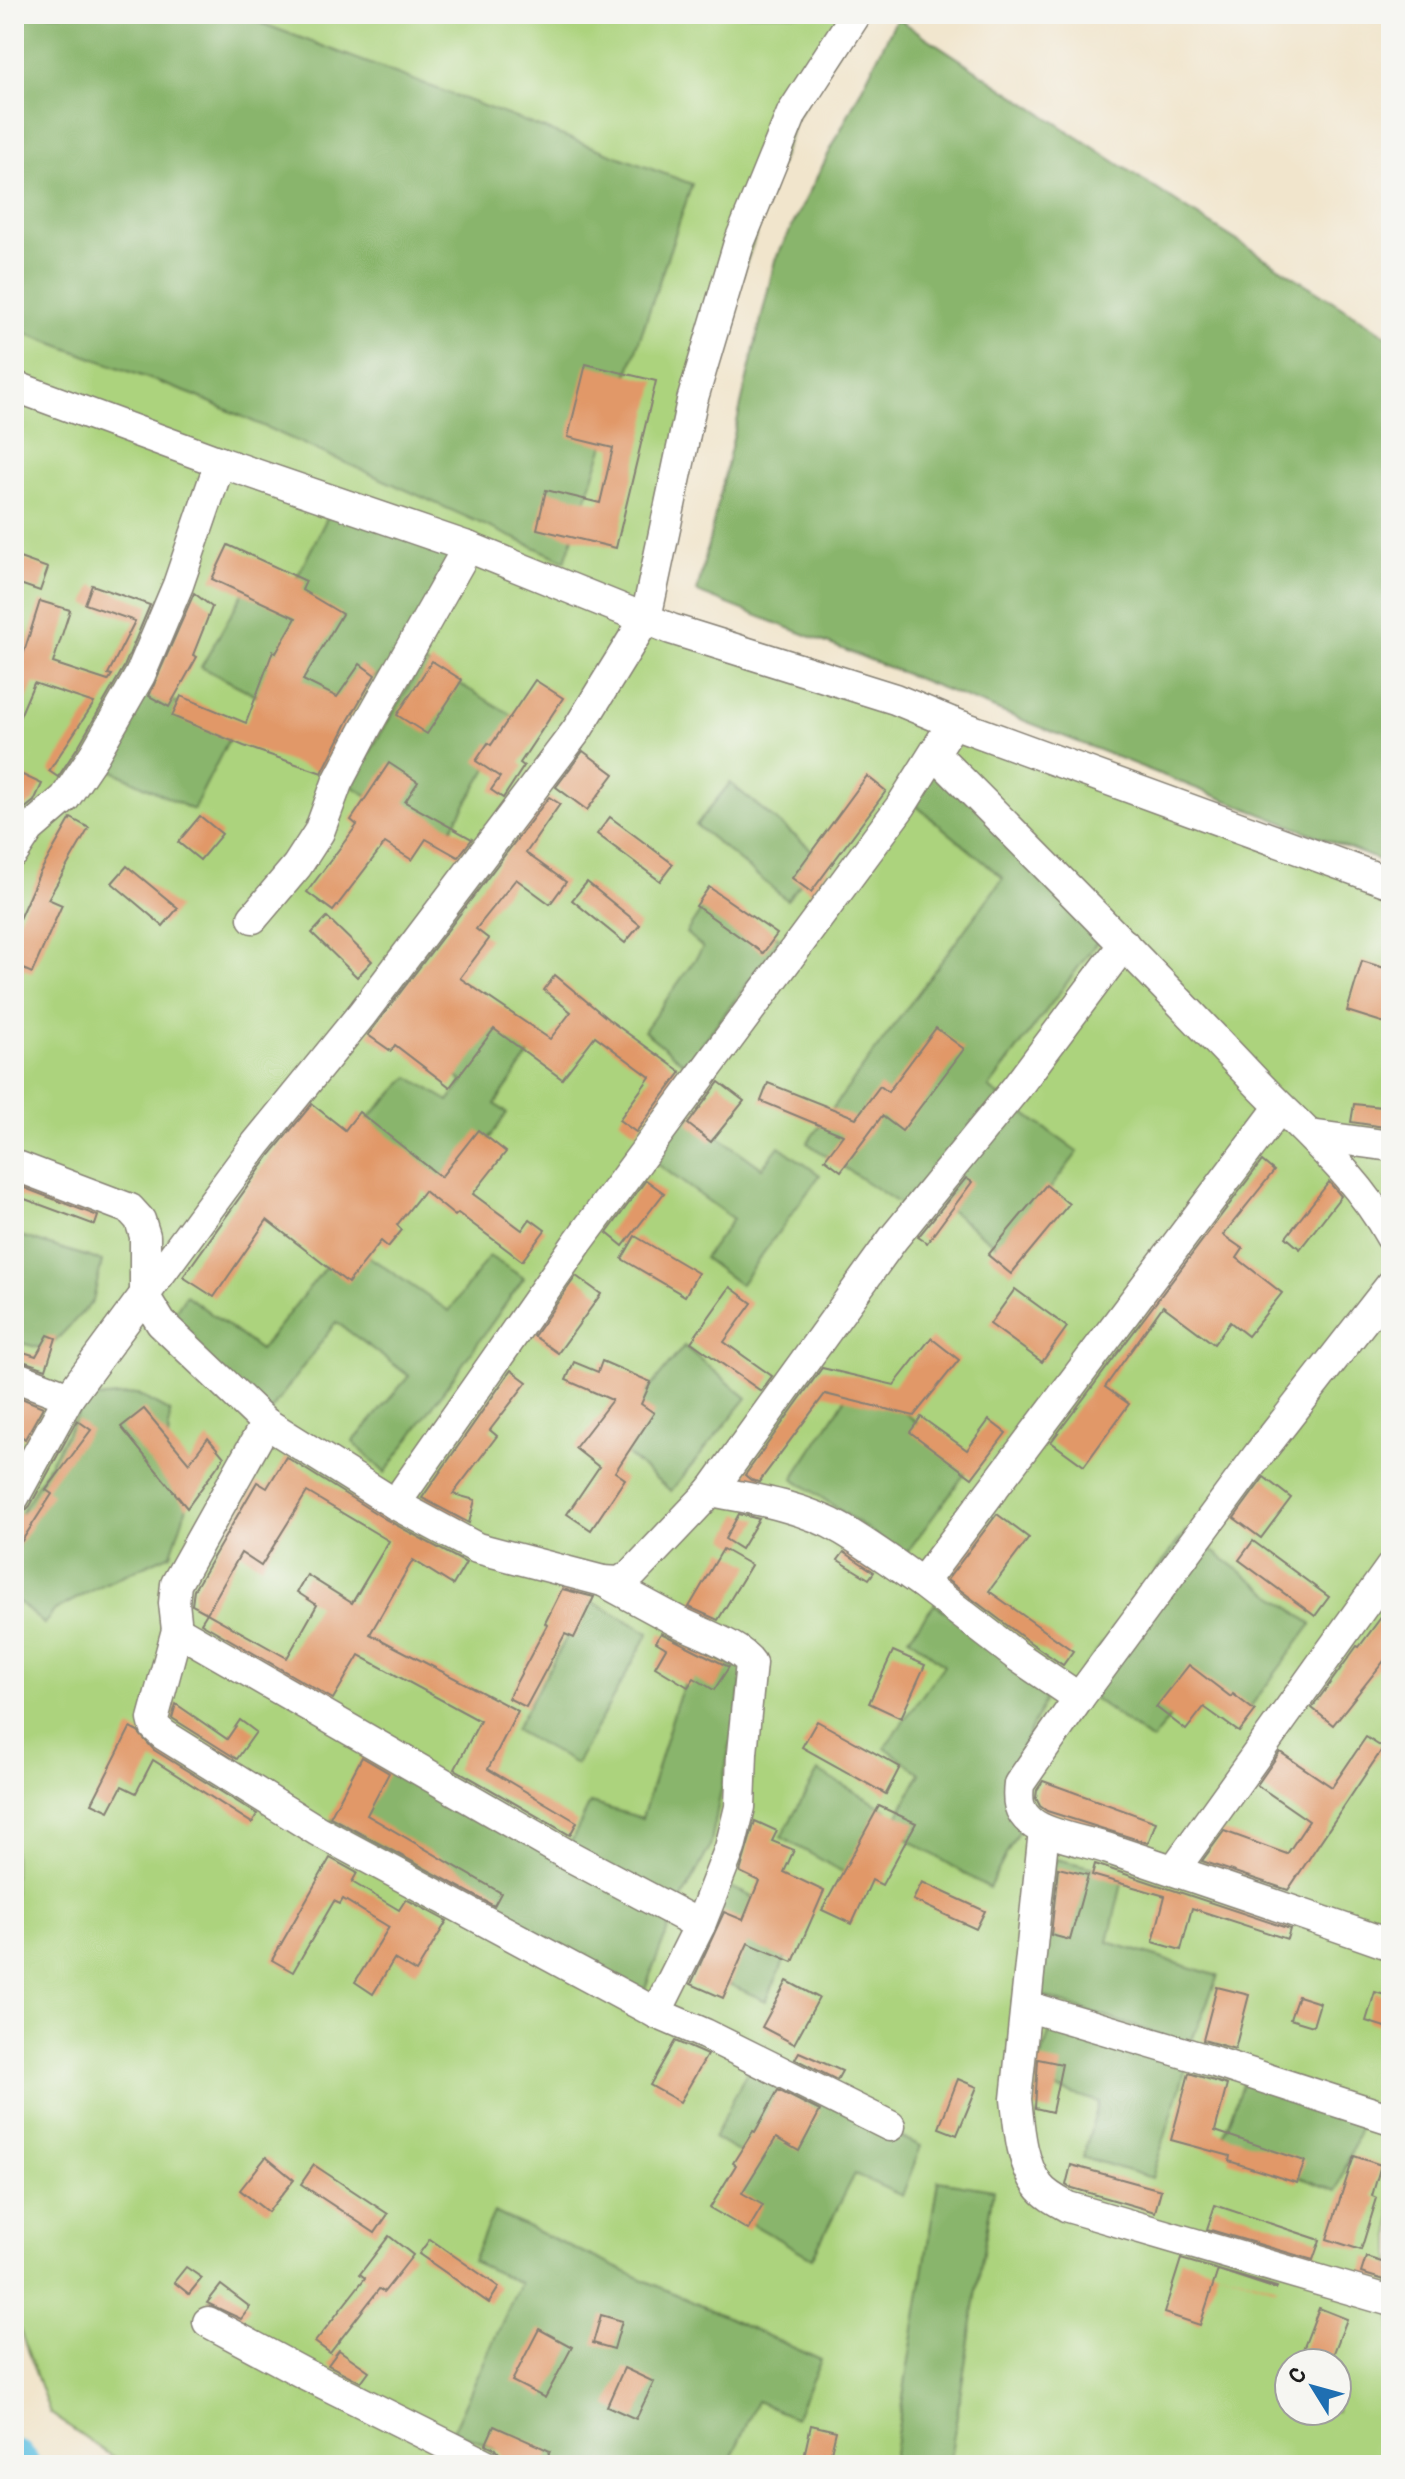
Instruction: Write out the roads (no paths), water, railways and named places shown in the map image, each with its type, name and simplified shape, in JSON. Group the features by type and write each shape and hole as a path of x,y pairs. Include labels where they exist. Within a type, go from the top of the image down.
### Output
{"street":[{"path":"14,1497 69,1397 256,1144 362,1014 577,730 646,618 692,401 739,243 792,113 856,14"},
{"path":"14,386 220,462 468,547 702,640 895,699 1391,883"},
{"path":"14,852 29,829 65,798 140,675 178,585 220,462"},
{"path":"253,918 297,866 319,832 327,805 361,736 468,547"},
{"path":"395,1504 578,1242 901,806 953,723"},
{"path":"935,754 1310,1135 1349,1177 1381,1218 1391,1237"},
{"path":"14,1165 130,1209 140,1220 145,1236 145,1297 161,1323 266,1423 395,1504 477,1548 603,1581 620,1582 633,1573 711,1491 893,1239 1017,1087 1124,944"},
{"path":"922,1583 1280,1107"},
{"path":"1310,1135 1391,1146"},
{"path":"1391,1285 1259,1454 1079,1698 1019,1784 1017,1801 1032,1823 1044,1830 1174,1870 1391,1945"},
{"path":"14,1376 69,1397"},
{"path":"266,1423 176,1584 174,1603 177,1630 153,1719 155,1727 318,1831 656,2013 890,2126"},
{"path":"711,1491 784,1507 841,1529 922,1583 1017,1656 1079,1698"},
{"path":"1174,1870 1391,1567"},
{"path":"603,1581 722,1643 748,1658 751,1663 740,1807 730,1848 700,1925 656,2013"},
{"path":"177,1630 566,1854 700,1925"},
{"path":"1044,1830 1016,2099 1028,2167 1038,2185 1050,2197 1068,2207 1391,2301"},
{"path":"1026,2006 1391,2119"},
{"path":"208,2322 487,2465"}],"waterway":[{"path":"14,2461 18,2465"}]}
